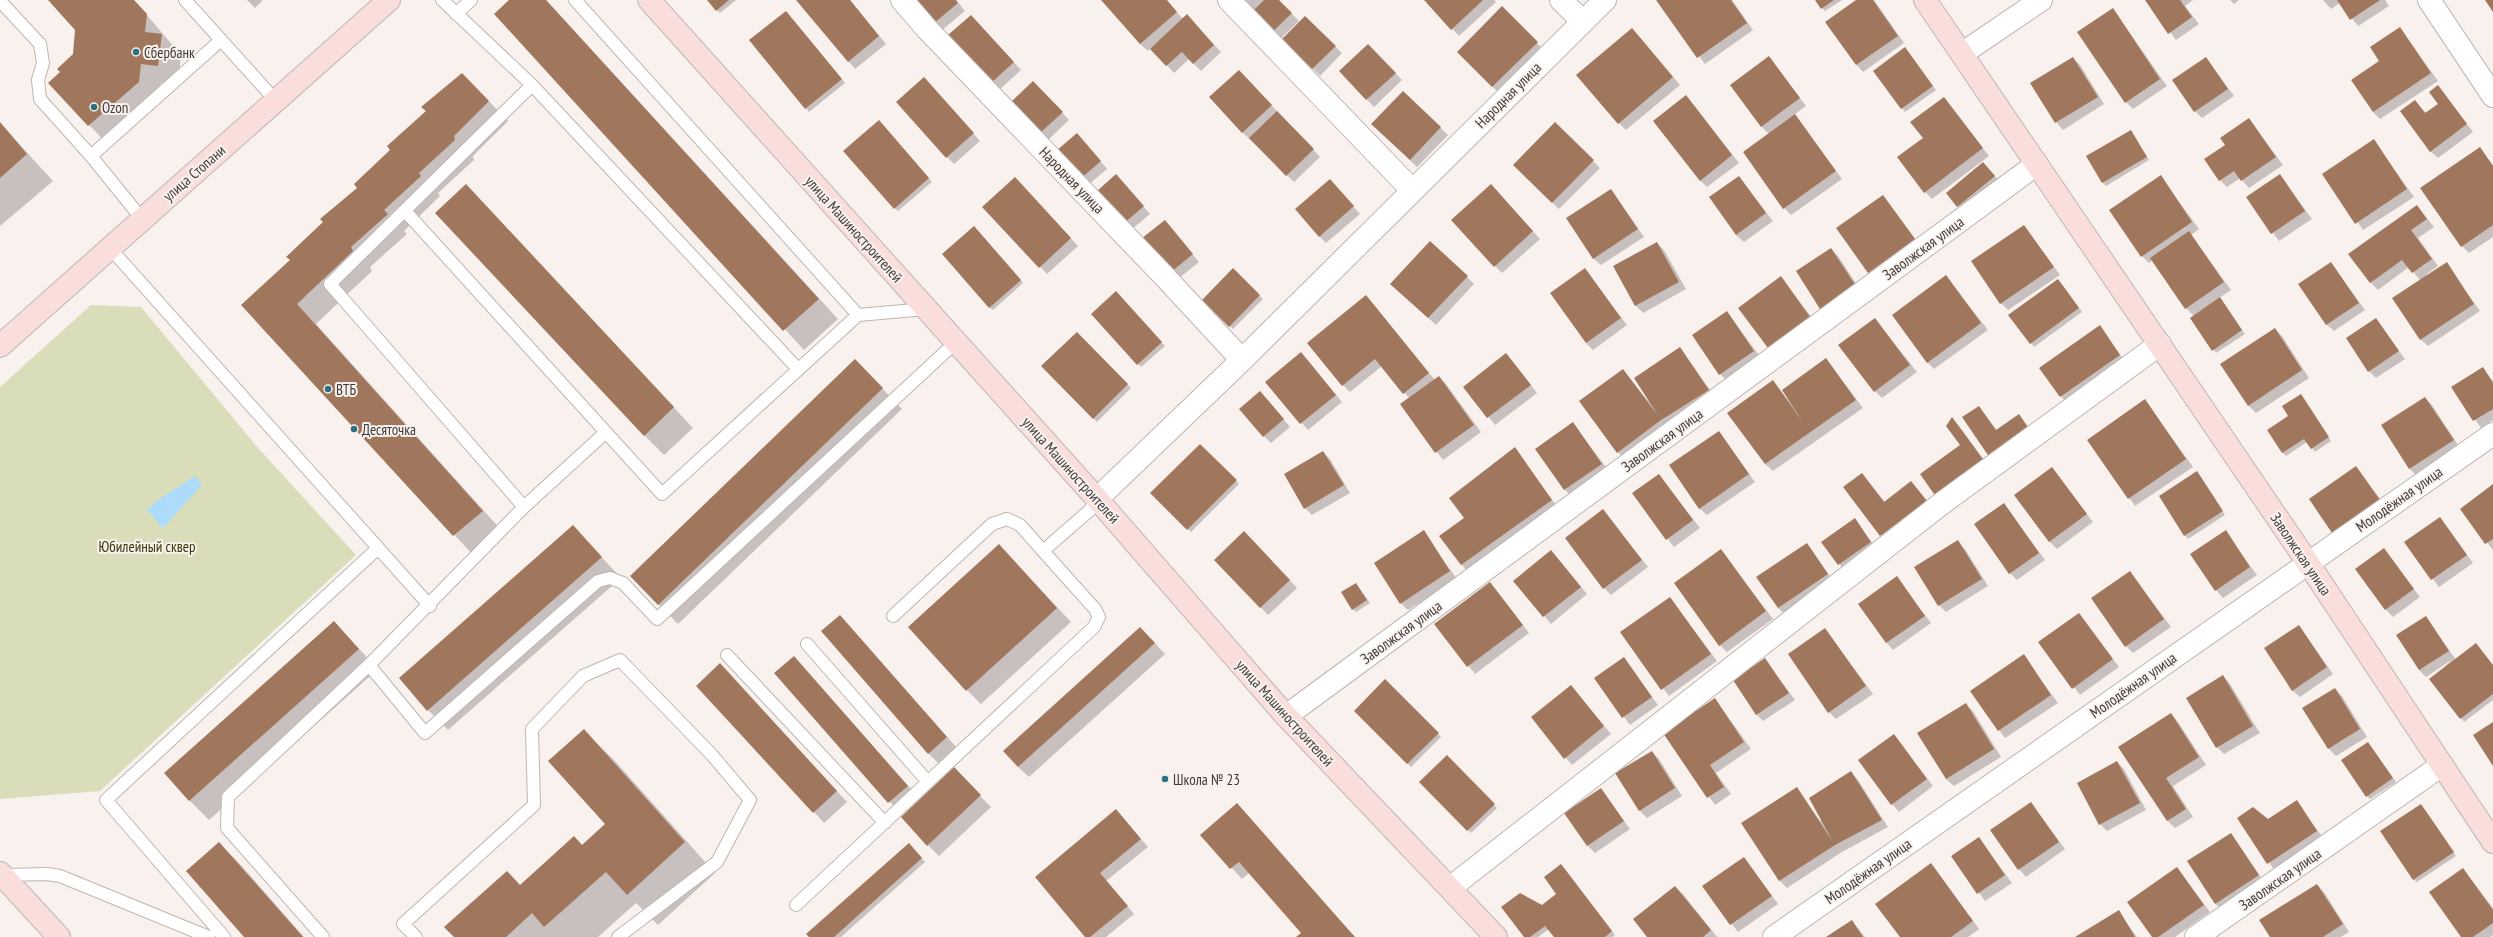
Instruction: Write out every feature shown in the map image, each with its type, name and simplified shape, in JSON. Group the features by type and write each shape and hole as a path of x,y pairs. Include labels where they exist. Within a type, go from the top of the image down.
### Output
{"street":[{"name":"улица Стопани","path":"0,346 109,247 276,101 388,0"},
{"name":"улица Машиностроителей","path":"649,0 1097,499 1286,716 1496,937"},
{"name":"Народная улица","path":"902,0 927,29 1166,277 1242,360"},
{"path":"1229,0 1412,190"},
{"path":"1561,0 1582,21"},
{"name":"Народная улица","path":"1097,499 1242,360 1582,21 1605,0"},
{"name":"Заволжская улица","path":"1925,0 1963,53 2308,563 2493,842"},
{"path":"1963,53 2041,0"},
{"path":"2429,0 2493,96"},
{"name":"Заволжская улица","path":"1286,716 2037,164"},
{"path":"1450,888 1941,504 2160,344"},
{"name":"Молодёжная улица","path":"1774,937 2493,434"},
{"name":"Заволжская улица","path":"2196,937 2442,765"},
{"path":"1,874 59,937"}],"lane":[{"path":"186,0 276,101"},
{"path":"442,0 532,85 798,369"},
{"path":"456,14 471,0"},
{"path":"575,0 858,315"},
{"path":"0,1 40,44 43,63 38,80 40,99 92,156 142,219"},
{"path":"92,156 222,40"},
{"path":"524,507 330,284 406,212 532,85"},
{"path":"406,212 605,433 662,494 858,315 926,309"},
{"path":"109,247 377,549 430,606"},
{"path":"369,665 425,733 598,581 610,578 623,583 657,619 956,342"},
{"path":"323,937 227,828 228,797 430,606 524,507 605,433"},
{"path":"1043,550 1090,510 1097,499"},
{"path":"796,904 885,823 1094,627 1099,617 1095,609 1020,525 1007,519 992,524 893,616"},
{"path":"224,937 106,800 377,549"},
{"path":"807,644 928,782"},
{"path":"727,655 885,823"},
{"path":"416,937 403,924 534,804 532,729 583,676 620,660 712,755 750,800 717,862 618,937"},
{"path":"1,874 41,874 60,876 209,937"}],"green space":[{"name":"Юбилейный сквер","path":"91,305 141,307 259,449 356,555 100,791 0,799 0,387"}],"water":[{"path":"195,476 202,485 163,528 147,510 158,500"}],"building":[{"path":"48,0 134,0 147,14 145,32 162,34 158,66 141,64 139,82 88,126 48,83 60,72 57,69 73,54 75,30"},
{"path":"509,0 546,0 819,299 783,331 494,14"},
{"path":"707,0 729,0 716,11"},
{"path":"796,0 850,0 879,36 848,62"},
{"path":"902,0 956,0 958,3 927,29"},
{"path":"1101,0 1167,0 1177,12 1140,44"},
{"path":"1264,0 1279,0 1292,13 1266,38 1246,18"},
{"path":"1424,0 1483,0 1451,30"},
{"path":"1656,0 1731,0 1747,23 1697,58"},
{"path":"1815,0 1834,0 1821,9"},
{"path":"1856,0 1873,0 1898,36 1856,65 1825,22"},
{"path":"2145,0 2180,0 2192,17 2168,34"},
{"path":"2337,0 2380,0 2350,20"},
{"path":"2485,0 2493,0 2493,12"},
{"path":"1502,6 1538,42 1492,87 1457,52"},
{"path":"2113,8 2160,79 2125,103 2077,32"},
{"path":"786,11 842,79 805,109 749,40"},
{"path":"1187,14 1214,45 1193,64 1182,52 1166,66 1150,49"},
{"path":"971,15 1014,62 991,83 948,35"},
{"path":"1305,16 1336,46 1312,69 1282,39"},
{"path":"2400,27 2431,73 2373,112 2351,80 2379,61 2370,47"},
{"path":"1632,28 1673,77 1618,124 1576,75"},
{"path":"1368,44 1396,73 1366,100 1339,71"},
{"path":"1905,47 1933,86 1901,109 1873,71"},
{"path":"1769,56 1800,98 1761,127 1730,85"},
{"path":"2073,57 2098,97 2055,123 2030,83"},
{"path":"2206,57 2228,89 2194,112 2172,80"},
{"path":"1239,70 1272,105 1242,133 1209,97"},
{"path":"462,73 489,101 454,136 455,140 419,173 421,176 384,210 388,214 351,247 353,251 297,304 483,511 453,536 241,305 290,260 286,257 323,222 320,219 357,188 354,184 390,150 387,146 426,111 421,107"},
{"path":"924,77 974,133 946,158 896,102"},
{"path":"1033,81 1063,112 1040,133 1011,102"},
{"path":"2438,85 2467,124 2430,152 2400,111 2415,100 2425,113 2438,104 2429,92"},
{"path":"1403,91 1441,127 1410,160 1371,124"},
{"path":"1686,95 1732,155 1700,181 1653,121"},
{"path":"1944,97 1983,148 1924,193 1897,157 1923,138 1910,122"},
{"path":"1277,111 1314,149 1286,176 1249,138"},
{"path":"1795,114 1836,171 1783,209 1743,152"},
{"path":"2249,118 2276,157 2241,181 2234,171 2219,181 2204,159 2225,145 2220,138"},
{"path":"879,120 929,178 894,209 843,151"},
{"path":"0,122 27,154 0,178"},
{"path":"1555,122 1594,160 1552,203 1513,165"},
{"path":"2131,130 2147,157 2102,183 2086,156"},
{"path":"1077,133 1101,161 1080,179 1056,151"},
{"path":"2374,139 2407,189 2355,224 2322,174"},
{"path":"2480,147 2493,166 2493,225 2461,247 2420,188"},
{"path":"1983,162 1995,176 1957,207 1946,193"},
{"path":"1116,174 1144,206 1123,224 1096,192"},
{"path":"2280,174 2305,211 2271,234 2246,197"},
{"path":"2161,175 2192,222 2141,257 2109,210"},
{"path":"1739,176 1766,213 1736,235 1709,197"},
{"path":"1015,177 1071,238 1039,268 982,207"},
{"path":"1330,179 1354,206 1319,237 1295,209"},
{"path":"466,184 674,407 644,436 435,213"},
{"path":"1491,184 1533,231 1494,267 1451,220"},
{"path":"1611,189 1638,229 1593,259 1566,218"},
{"path":"1883,195 1915,239 1868,273 1836,228"},
{"path":"2417,205 2427,219 2411,230 2432,259 2412,273 2402,260 2370,283 2348,254"},
{"path":"1165,220 1193,254 1165,277 1137,242"},
{"path":"2024,225 2054,267 2000,304 1971,261"},
{"path":"974,226 1021,280 989,308 942,254"},
{"path":"2189,231 2224,282 2185,309 2150,258"},
{"path":"1430,241 1468,276 1428,318 1390,284"},
{"path":"1657,242 1679,282 1635,306 1613,266"},
{"path":"1831,248 1856,286 1820,309 1796,271"},
{"path":"2331,262 2359,303 2326,325 2298,284"},
{"path":"2447,262 2474,304 2420,340 2392,298"},
{"path":"1233,268 1260,295 1229,327 1202,300"},
{"path":"1585,268 1621,318 1586,343 1550,293"},
{"path":"1946,275 1981,323 1927,363 1892,315"},
{"path":"1781,276 1810,317 1768,348 1738,308"},
{"path":"2058,279 2079,308 2030,344 2008,315"},
{"path":"1116,291 1162,342 1137,365 1091,314"},
{"path":"1366,295 1429,373 1403,394 1375,359 1342,386 1307,343"},
{"path":"2220,297 2242,330 2212,351 2190,318"},
{"path":"1727,311 1754,351 1719,375 1692,335"},
{"path":"1875,318 1910,365 1874,392 1838,345"},
{"path":"2376,318 2399,351 2368,372 2346,338"},
{"path":"2100,325 2120,355 2060,397 2039,368"},
{"path":"2275,328 2302,370 2248,406 2220,364"},
{"path":"1077,332 1128,384 1093,419 1041,366"},
{"path":"1680,347 1709,390 1661,420 1617,453 1579,401 1623,369 1659,417 1634,378"},
{"path":"1301,352 1336,395 1300,424 1265,382"},
{"path":"1506,353 1531,385 1487,418 1463,387"},
{"path":"1826,358 1856,400 1765,464 1727,413 1773,380 1804,424 1782,390"},
{"path":"855,359 883,388 658,605 630,576"},
{"path":"2483,367 2493,383 2493,409 2473,421 2451,387"},
{"path":"1439,376 1474,425 1435,453 1400,404"},
{"path":"1260,391 1284,419 1263,437 1239,409"},
{"path":"2301,394 2329,437 2311,449 2304,439 2282,453 2267,430 2288,416 2282,406"},
{"path":"2425,397 2454,440 2409,469 2381,425"},
{"path":"2145,399 2186,459 2128,499 2087,440"},
{"path":"1979,406 1996,430 2019,414 2034,436 1994,464 1962,417"},
{"path":"1952,417 1990,469 1941,504 1920,474 1960,445 1946,426"},
{"path":"1573,422 1602,464 1564,490 1535,449"},
{"path":"1719,431 1749,474 1699,509 1669,465"},
{"path":"1200,444 1237,480 1187,530 1150,493"},
{"path":"1515,447 1552,500 1461,565 1439,536 1464,518 1449,498"},
{"path":"1323,451 1344,485 1304,509 1284,474"},
{"path":"2356,466 2380,500 2332,533 2309,499"},
{"path":"2052,467 2087,514 2049,542 2014,495"},
{"path":"2197,471 2223,511 2184,536 2159,496"},
{"path":"1862,473 1884,502 1911,481 1927,501 1880,536 1843,487"},
{"path":"1659,474 1693,520 1666,540 1632,493"},
{"path":"2493,484 2493,539 2485,544 2460,509"},
{"path":"2004,503 2039,553 2009,574 1974,524"},
{"path":"1603,509 1642,560 1603,589 1565,538"},
{"path":"2440,517 2467,555 2431,580 2404,542"},
{"path":"1855,518 1871,542 1838,565 1821,542"},
{"path":"573,525 602,557 427,711 399,678"},
{"path":"1424,530 1450,571 1400,604 1374,563"},
{"path":"2226,530 2250,567 2215,591 2190,554"},
{"path":"1244,531 1290,580 1260,608 1214,560"},
{"path":"1958,540 1982,579 1938,606 1914,567"},
{"path":"1807,543 1828,574 1778,608 1756,577"},
{"path":"999,544 1057,608 966,691 908,627"},
{"path":"2384,548 2414,589 2385,610 2355,569"},
{"path":"1721,549 1766,611 1719,646 1674,583"},
{"path":"1551,550 1581,587 1543,617 1513,581"},
{"path":"2130,571 2164,619 2125,647 2091,598"},
{"path":"1897,576 1925,616 1886,643 1858,604"},
{"path":"1490,582 1523,625 1467,667 1434,624"},
{"path":"1356,583 1367,600 1352,610 1341,592"},
{"path":"1670,597 1711,654 1661,690 1620,632"},
{"path":"2079,613 2113,659 2072,689 2038,642"},
{"path":"840,615 947,737 928,754 821,631"},
{"path":"2426,616 2449,651 2419,670 2396,635"},
{"path":"334,621 359,649 189,801 164,773"},
{"path":"2299,625 2327,667 2292,691 2264,648"},
{"path":"1140,627 1155,643 1018,767 1003,751"},
{"path":"1825,628 1866,686 1828,713 1788,654"},
{"path":"2476,643 2493,665 2493,694 2460,719 2429,679"},
{"path":"2024,654 2051,695 1998,731 1970,691"},
{"path":"794,656 908,786 888,803 774,673"},
{"path":"1624,657 1652,697 1622,718 1594,678"},
{"path":"1765,658 1789,693 1756,715 1733,680"},
{"path":"720,663 837,791 813,813 696,686"},
{"path":"2223,675 2253,726 2216,748 2186,698"},
{"path":"1385,679 1439,733 1407,764 1354,711"},
{"path":"1571,685 1604,726 1564,759 1531,717"},
{"path":"2335,688 2360,729 2328,749 2302,708"},
{"path":"1715,698 1744,742 1710,765 1724,787 1707,798 1663,733"},
{"path":"1966,703 1994,749 1946,779 1917,733"},
{"path":"2171,713 2199,757 2166,778 2186,809 2167,821 2118,747"},
{"path":"2493,722 2493,766 2473,735"},
{"path":"584,729 685,842 627,895 606,872 544,927 532,913 506,937 454,937 444,927 507,871 520,885 574,836 582,845 605,824 548,761"},
{"path":"1894,734 1927,779 1891,805 1858,760"},
{"path":"2368,742 2393,778 2366,797 2341,760"},
{"path":"1652,751 1675,788 1639,811 1615,773"},
{"path":"1447,755 1495,804 1467,831 1419,782"},
{"path":"2117,761 2140,803 2099,825 2077,783"},
{"path":"954,767 981,795 927,846 901,817"},
{"path":"1851,771 1882,820 1835,845 1779,881 1741,823 1797,787 1833,842 1809,798"},
{"path":"1601,788 1624,821 1587,846 1564,813"},
{"path":"2297,800 2317,831 2267,864 2237,818 2253,807 2268,819"},
{"path":"2031,802 2059,842 2018,870 1990,830"},
{"path":"1237,803 1355,937 1296,937 1301,933 1239,862 1230,869 1200,835"},
{"path":"2421,804 2454,852 2413,880 2380,831"},
{"path":"1116,809 1141,839 1100,873 1128,906 1090,937 1085,937 1035,877"},
{"path":"2231,833 2259,875 2215,904 2187,861"},
{"path":"1979,837 2005,875 1977,894 1951,856"},
{"path":"219,842 303,937 244,937 186,871"},
{"path":"909,843 922,858 834,937 809,937 806,934"},
{"path":"1744,857 1772,896 1730,925 1702,886"},
{"path":"1931,863 1973,921 1951,937 1900,937 1875,904"},
{"path":"1561,864 1612,931 1605,937 1554,937 1545,926 1530,937 1524,937 1501,907 1520,893 1542,905 1556,894 1544,877"},
{"path":"2177,867 2204,905 2158,937 2152,937 2127,902"},
{"path":"2463,868 2493,910 2493,923 2473,937 2461,937 2429,892"},
{"path":"2317,884 2343,924 2323,937 2270,937 2259,920"},
{"path":"1675,886 1711,930 1703,937 1647,937 1633,919"},
{"path":"2119,910 2135,937 2075,937"},
{"path":"1852,920 1863,937 1826,937"}],"place":[{"name":"Сбербанк","path":"136,52"},
{"name":"Ozon","path":"94,107"},
{"name":"ВТБ","path":"328,389"},
{"name":"Десяточка","path":"354,429"},
{"name":"Школа № 23","path":"1165,779"}]}
